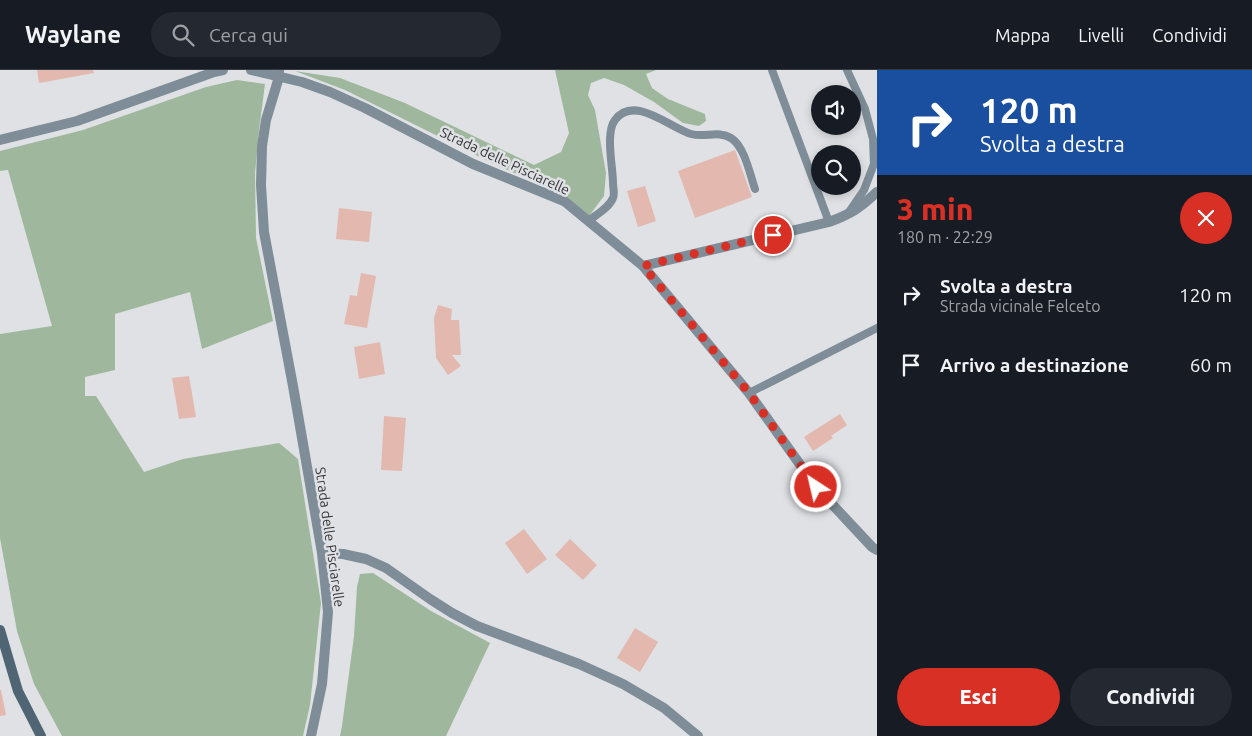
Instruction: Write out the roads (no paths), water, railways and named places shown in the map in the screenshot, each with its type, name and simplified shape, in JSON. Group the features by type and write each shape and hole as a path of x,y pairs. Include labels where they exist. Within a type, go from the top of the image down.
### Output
{"main road":[{"path":"0,630 18,691 41,736"}],"street":[{"path":"0,140 76,121 223,70"},
{"name":"Strada delle Pisciarelle","path":"250,70 279,73 316,87 365,108 473,164 564,202 643,266 749,393 816,487 872,547 877,550"},
{"name":"Strada delle Pisciarelle","path":"279,73 266,120 262,146 261,184 264,232 322,553 328,612 322,684 311,736"},
{"path":"643,266 829,222 846,216 860,208 877,192"},
{"path":"322,553 343,554 366,559 386,568 430,599 477,626 579,664 623,684 664,708 698,736"}],"lane":[{"path":"772,70 829,222"},
{"path":"846,216 864,190 874,164 872,139 865,109 848,70"},
{"path":"588,221 608,205 614,197 611,130 615,120 623,113 632,110 644,111 680,130 692,134 703,136 714,134 731,138 743,155 755,189"},
{"path":"749,393 877,328"}]}
